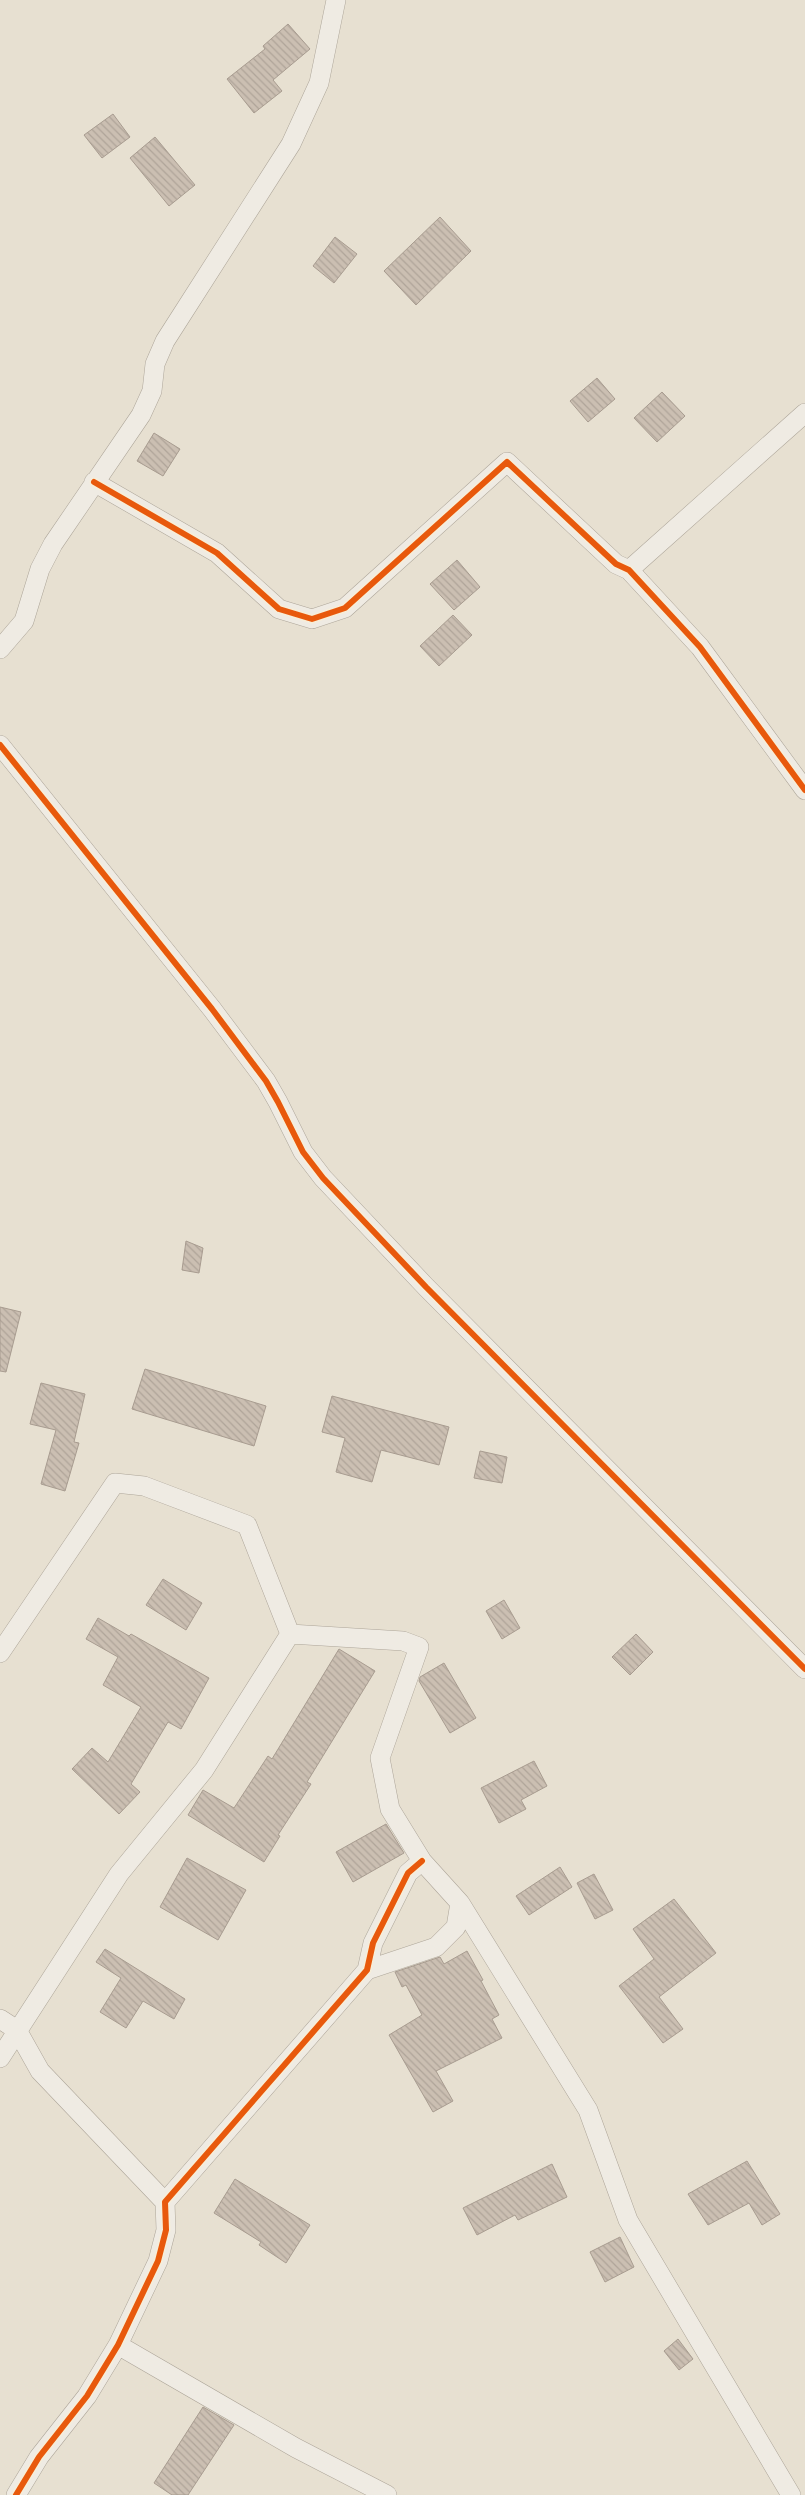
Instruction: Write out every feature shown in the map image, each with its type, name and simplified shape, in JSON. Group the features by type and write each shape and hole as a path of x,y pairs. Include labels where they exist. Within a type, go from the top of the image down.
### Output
{"street":[{"path":"325,0 332,19"},
{"path":"0,649 24,621 44,561 94,482 141,415 152,391 155,364 165,341 291,144 319,83 336,0"},
{"path":"629,570 805,413"},
{"path":"94,482 217,553 279,608 312,619 345,608 507,462 616,564 629,570 700,646 805,790"},
{"path":"0,744 212,1009 266,1082 303,1152 323,1178 426,1287 805,1670"},
{"path":"0,1653 115,1483 144,1486 247,1525 290,1634"},
{"path":"290,1634 403,1641 419,1647 380,1758 390,1809 422,1861 460,1903 588,2110 628,2220 791,2495"},
{"path":"0,2058 118,1874 204,1770 290,1634"},
{"path":"165,2202 367,1970 373,1943 408,1873 422,1861"},
{"path":"367,1970 436,1947 456,1926 460,1903"},
{"path":"0,2019 17,2030 40,2071 165,2202 166,2230 158,2261 118,2345 87,2396 39,2457 16,2495"},
{"path":"118,2345 296,2448 387,2495"}],"building":[{"path":"288,24 310,49 273,80 282,91 254,113 227,79 265,49 263,46"},
{"path":"113,114 130,137 102,158 84,135"},
{"path":"155,137 195,185 169,206 130,158"},
{"path":"440,217 471,251 416,305 384,271"},
{"path":"335,237 357,254 334,283 313,266"},
{"path":"597,378 615,399 588,422 570,401"},
{"path":"662,392 685,416 657,442 634,418"},
{"path":"154,433 180,449 163,476 137,461"},
{"path":"457,560 480,587 454,610 430,584"},
{"path":"453,615 472,635 439,666 420,646"},
{"path":"186,1241 203,1248 199,1273 182,1270"},
{"path":"0,1307 21,1312 6,1372 0,1371"},
{"path":"145,1369 266,1406 254,1446 132,1409"},
{"path":"41,1383 85,1394 74,1442 79,1443 65,1491 41,1484 56,1430 30,1424"},
{"path":"332,1396 449,1427 439,1465 381,1450 372,1482 336,1472 345,1438 322,1432"},
{"path":"480,1451 507,1457 502,1483 474,1478"},
{"path":"163,1579 202,1603 186,1630 146,1605"},
{"path":"504,1600 520,1628 502,1639 486,1611"},
{"path":"98,1618 129,1636 131,1634 209,1678 181,1729 168,1722 131,1784 140,1792 119,1814 72,1769 92,1748 108,1762 141,1707 103,1685 118,1657 86,1639"},
{"path":"636,1634 653,1652 630,1675 612,1657"},
{"path":"339,1649 375,1671 307,1782 311,1784 278,1835 280,1836 264,1862 188,1815 203,1790 234,1808 268,1756 272,1759"},
{"path":"444,1663 476,1718 450,1733 419,1681 420,1677"},
{"path":"534,1761 547,1786 521,1800 526,1809 499,1823 481,1788"},
{"path":"386,1824 404,1853 353,1882 336,1852"},
{"path":"187,1858 246,1890 218,1940 160,1907"},
{"path":"560,1867 572,1887 529,1915 516,1896"},
{"path":"594,1874 613,1910 595,1919 577,1883"},
{"path":"674,1899 716,1953 659,1997 683,2029 663,2043 619,1986 654,1959 633,1929"},
{"path":"105,1949 185,1999 174,2019 143,2001 126,2028 100,2012 121,1978 96,1962"},
{"path":"467,1951 499,2015 492,2019 502,2038 436,2071 453,2101 433,2112 389,2035 422,2015 406,1985 402,1987 395,1972 440,1957 444,1964"},
{"path":"747,2161 780,2214 762,2225 749,2203 708,2225 688,2194"},
{"path":"552,2164 567,2197 518,2220 515,2215 477,2235 463,2208"},
{"path":"235,2179 310,2225 286,2263 259,2245 261,2242 214,2213"},
{"path":"620,2237 634,2267 605,2282 590,2252"},
{"path":"678,2339 693,2359 679,2370 664,2351"},
{"path":"203,2407 234,2425 188,2495 172,2495 154,2483"}],"cycle path":[{"path":"94,482 217,553 279,609 312,619 345,608 507,462 616,564 629,570 700,647 805,790"},
{"path":"0,745 212,1009 266,1081 303,1152 323,1178 426,1287 805,1669"},
{"path":"16,2495 39,2457 87,2396 118,2345 158,2261 166,2230 165,2202 367,1970 373,1943 408,1873 422,1861"}]}
